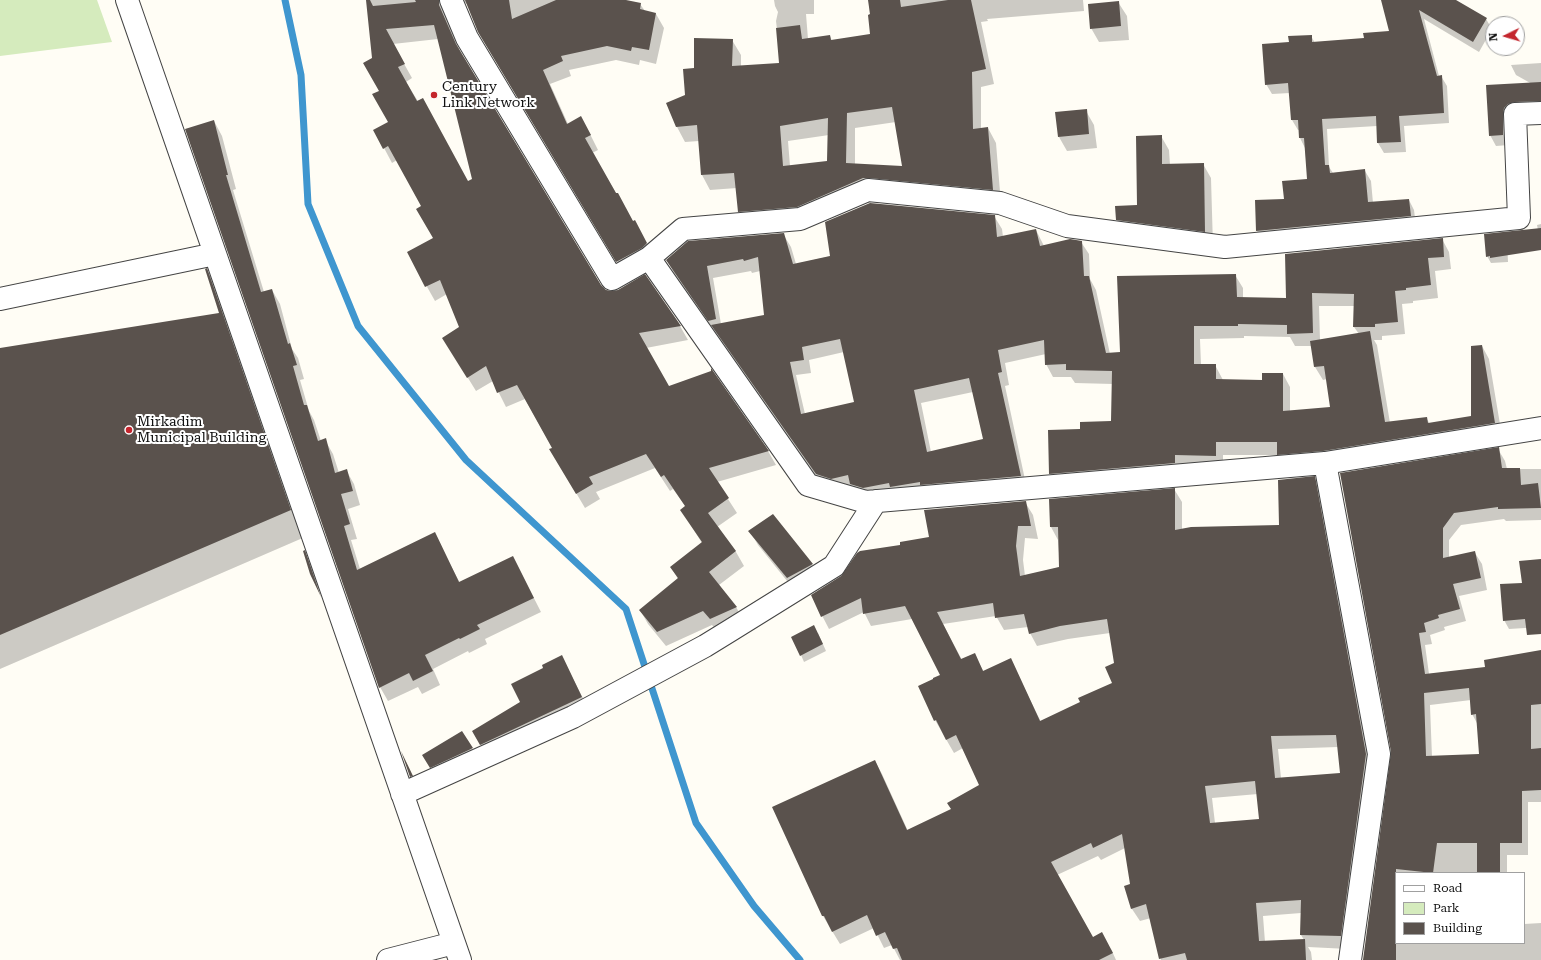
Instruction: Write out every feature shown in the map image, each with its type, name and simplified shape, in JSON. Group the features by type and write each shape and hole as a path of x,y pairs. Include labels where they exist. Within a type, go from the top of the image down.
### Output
{"street":[{"path":"127,0 457,951 388,960"},
{"path":"451,0 467,38 612,279 649,258 683,229 800,219 868,190 1000,203 1067,226 1225,247 1519,218 1515,114 1541,113"},
{"path":"0,299 215,254"},
{"path":"649,258 808,485 866,502 1325,463 1541,428"},
{"path":"1325,463 1380,754 1350,960"},
{"path":"402,794 573,717 705,646 834,566 876,501"}],"green space":[{"path":"0,0 97,0 112,42 0,56"}],"building":[{"path":"366,0 370,0 373,6 416,2 415,0 439,0 439,5 456,44 601,285 606,290 618,290 645,274 681,326 639,333 669,386 711,371 711,368 769,451 709,468 729,498 708,513 736,551 709,572 737,607 710,619 703,611 657,632 639,610 678,578 670,567 702,542 680,510 685,506 664,475 661,477 646,454 589,477 593,484 576,494 549,449 552,448 517,385 497,393 486,366 467,378 442,338 459,327 440,280 425,287 407,252 433,238 416,209 421,206 388,146 383,149 373,130 388,122 372,94 379,91 363,63 372,58","holes":["434,25 472,179 468,181 423,98 417,101 398,67 405,64 386,29"]},
{"path":"465,0 509,0 512,19 556,0 626,0 641,3 640,9 656,13 649,50 632,47 631,51 607,46 561,56 563,61 543,70 567,124 581,116 591,135 585,138 633,221 635,220 647,243 642,248 616,262 478,32"},
{"path":"868,0 900,0 901,7 948,0 971,0 986,69 972,72 973,129 988,127 993,190 863,178 797,207 738,212 734,173 701,175 697,125 676,127 666,103 685,95 683,69 694,68 694,38 733,39 732,66 779,63 776,28 800,25 802,39 830,35 831,40 870,34 868,15 870,14","holes":["892,107 902,166 846,163 847,113","828,118 827,161 783,166 780,126"]},
{"path":"1381,0 1456,0 1485,17 1485,21 1473,42 1419,10 1437,76 1442,75 1444,113 1399,116 1401,142 1377,143 1376,116 1322,119 1325,165 1329,165 1330,173 1365,169 1368,202 1409,199 1411,216 1256,231 1255,200 1284,199 1282,181 1307,179 1304,138 1299,138 1298,120 1291,120 1288,83 1265,85 1262,44 1289,42 1288,36 1312,35 1312,42 1364,38 1363,33 1389,31"},
{"path":"1119,1 1121,26 1090,29 1088,4"},
{"path":"1541,82 1541,101 1515,102 1508,104 1504,108 1503,114 1503,135 1489,136 1486,85"},
{"path":"1087,109 1089,134 1058,137 1055,112"},
{"path":"214,120 228,175 226,175 261,292 272,289 288,344 290,343 297,365 293,366 304,405 307,405 318,441 326,438 335,473 347,469 353,491 341,494 350,524 344,526 357,570 435,532 459,582 513,556 534,598 477,625 480,629 425,655 433,671 413,681 409,673 379,688 185,129"},
{"path":"1162,135 1162,164 1204,163 1205,232 1116,220 1115,206 1137,205 1136,136"},
{"path":"870,203 995,215 997,237 1036,229 1040,246 1070,239 1082,241 1084,276 1089,276 1106,353 1120,352 1117,276 1236,274 1237,297 1286,298 1285,254 1443,238 1444,257 1428,258 1431,285 1395,291 1398,322 1375,324 1375,327 1353,327 1354,294 1312,293 1313,333 1287,334 1287,325 1238,324 1238,326 1194,326 1194,364 1216,364 1216,379 1262,380 1262,373 1283,373 1283,411 1330,407 1324,366 1314,367 1310,341 1370,331 1385,422 1427,417 1428,423 1471,416 1471,346 1482,345 1495,423 1323,451 1277,455 1277,442 1216,442 1216,456 1175,455 1175,463 1049,474 1048,430 1080,429 1080,422 1111,421 1112,371 1066,370 1066,364 1045,365 1044,340 998,350 1002,372 998,373 1021,476 920,485 920,482 890,487 889,483 863,488 850,484 848,475 831,479 816,474 711,325 764,315 758,257 744,261 743,259 707,266 716,319 708,321 666,260 688,241 784,233 793,264 830,256 825,222","holes":["840,339 854,402 801,414 790,362 804,360 802,347","969,378 983,439 927,452 914,390"]},
{"path":"1541,228 1541,250 1490,258 1490,256 1486,257 1484,234"},
{"name":"Mirkadim Municipal Building","path":"207,268 291,510 0,635 0,348 219,313 205,269"},
{"path":"1499,447 1502,468 1520,468 1521,485 1538,483 1541,508 1498,509 1498,507 1454,513 1443,528 1443,558 1475,551 1481,578 1453,584 1460,609 1438,615 1439,618 1424,623 1426,632 1419,633 1425,674 1485,667 1484,660 1541,650 1541,704 1531,705 1531,749 1541,748 1541,790 1522,791 1522,843 1500,843 1500,872 1477,872 1477,843 1437,843 1433,872 1396,869 1396,960 1363,960 1391,752 1340,473","holes":["1469,688 1471,715 1476,714 1479,754 1426,756 1424,693"]},
{"path":"1315,476 1366,754 1341,936 1300,935 1301,900 1256,903 1259,941 1305,939 1306,960 1187,960 1185,953 1159,959 1146,904 1131,909 1124,886 1130,884 1122,834 1093,848 1091,843 1051,862 1093,937 1102,932 1113,953 1099,960 902,960 897,948 893,949 885,932 876,936 867,915 832,932 824,916 822,916 772,807 875,760 907,830 951,809 947,803 979,785 956,735 946,740 936,720 934,721 918,686 940,675 905,606 863,614 861,598 821,617 811,595 841,576 860,551 900,545 900,542 929,537 924,510 1026,501 1031,526 1018,526 1016,546 1020,576 1059,567 1058,527 1050,527 1049,499 1175,488 1175,530 1191,527 1279,525 1278,480","holes":["993,603 995,618 1024,614 1029,634 1060,626 1107,619 1114,663 1105,667 1112,683 1078,698 1080,702 1040,721 1011,658 983,671 975,653 961,659 937,612","1336,735 1340,773 1275,778 1271,736","1255,781 1259,819 1210,823 1205,786"]},
{"path":"773,514 813,564 787,578 748,531"},
{"path":"305,550 321,597 310,574 303,551"},
{"path":"1541,559 1541,634 1527,635 1525,619 1503,621 1500,584 1522,583 1519,561"},
{"path":"814,625 823,644 800,656 791,637"},
{"path":"562,655 582,697 480,745 472,731 520,702 511,684 543,668 542,665"},
{"path":"462,731 473,748 430,768 422,755"},
{"path":"401,751 413,776 410,777"}],"waterway":[{"path":"285,0 301,75 308,204 358,326 466,460 626,609 696,823 754,906 800,960"}],"place":[{"name":"Century Link Network","path":"434,95"},
{"name":"Mirkadim Municipal Building","path":"129,430"}]}
